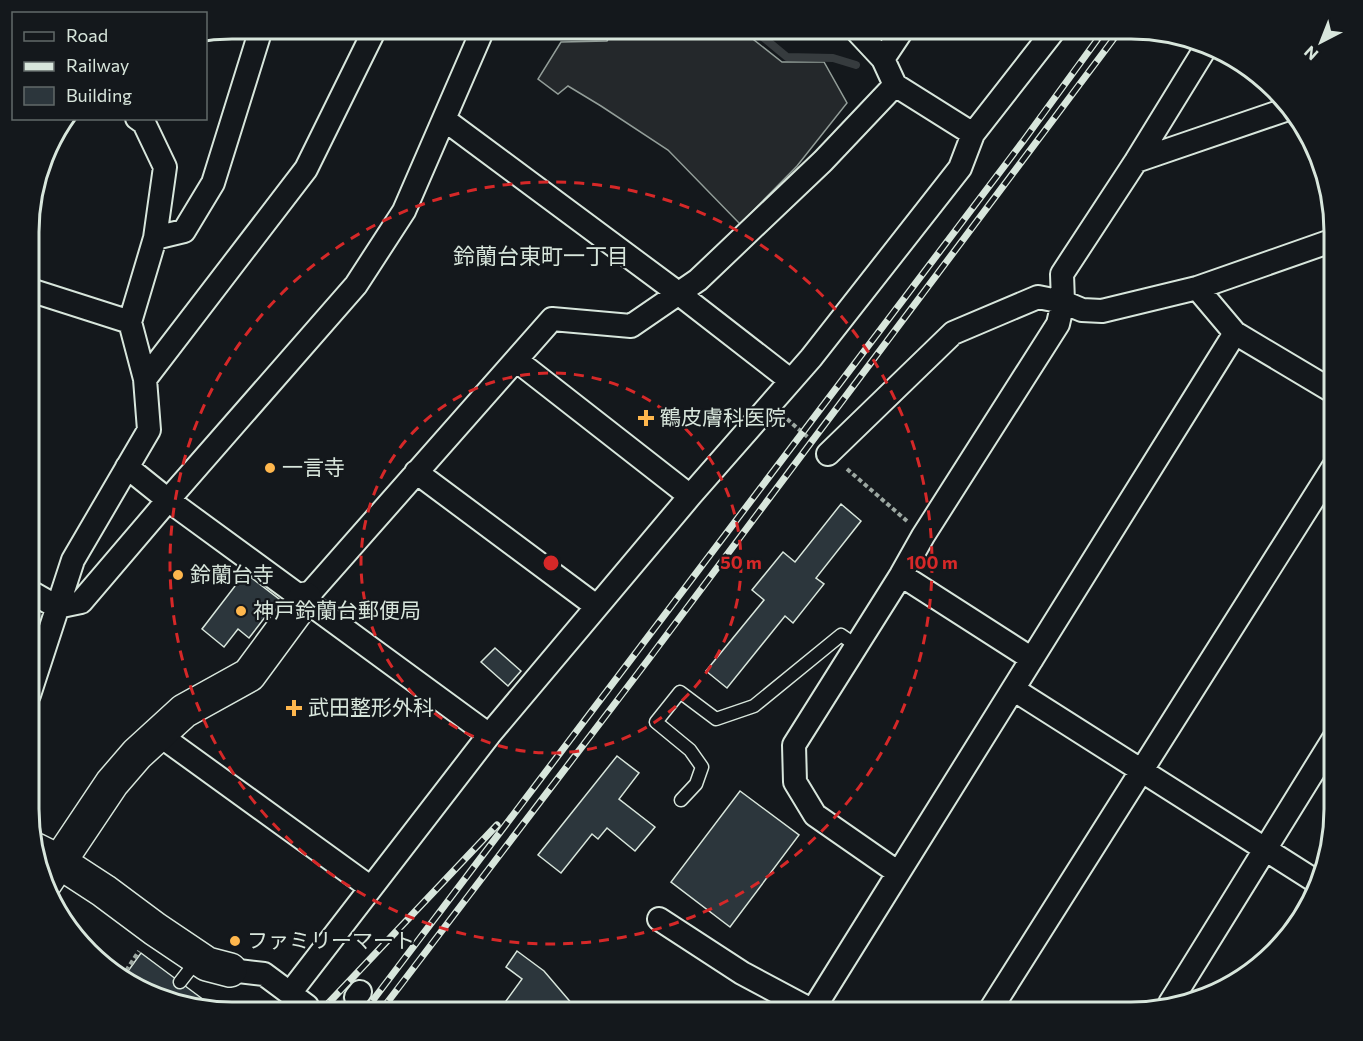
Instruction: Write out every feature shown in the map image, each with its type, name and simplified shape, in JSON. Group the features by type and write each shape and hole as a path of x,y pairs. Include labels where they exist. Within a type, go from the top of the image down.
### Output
{"street":[{"path":"155,238 184,231 213,183 258,39"},
{"path":"145,379 306,169 370,39"},
{"path":"39,597 57,607 81,602 356,285 404,211 479,39"},
{"path":"864,39 883,59 896,85 973,134"},
{"path":"883,59 896,39"},
{"path":"48,866 104,891 155,929 189,970 207,964 230,970 264,974 298,1000 371,888 489,735 596,606 811,358 960,168 973,134 1047,39"},
{"path":"897,872 815,815 795,782 794,745 1058,324 1064,302 1062,274 1202,53"},
{"path":"47,863 112,783 158,734 184,711 249,675 305,599 552,319 631,326 698,280 823,161 896,85"},
{"path":"1136,160 1281,111"},
{"path":"39,664 73,561 149,430 145,379 130,322 155,238 165,166 144,123 140,120"},
{"path":"445,120 678,293 790,381"},
{"path":"828,454 953,333 1038,297 1064,302 1082,310 1102,311 1197,288 1324,244"},
{"path":"1197,288 1235,333 1324,385"},
{"path":"39,293 130,322"},
{"path":"819,1002 897,872 1235,333"},
{"path":"516,360 690,496"},
{"path":"127,467 168,500 489,735"},
{"path":"416,472 596,606"},
{"path":"995,1002 1324,482"},
{"path":"901,575 1032,659"},
{"path":"1013,689 1311,878"},
{"path":"158,734 371,888"},
{"path":"1174,997 1324,754"},
{"path":"659,919 742,974 796,1002"}],"lane":[{"path":"681,800 696,784 702,767 690,750 656,722 680,692 716,719 754,706 841,635 857,646"}],"path":[{"path":"779,413 888,503"},
{"path":"126,971 143,946"}],"shaded area":[{"path":"608,39 753,39 782,62 824,62 847,103 797,166 740,224 668,150 568,86 558,94 538,79 561,42 607,41"}],"building":[{"path":"841,504 861,521 816,578 824,584 793,623 785,616 727,688 706,671 764,600 752,590 783,552 795,562"},
{"path":"245,573 279,599 249,638 238,629 224,647 202,629"},
{"path":"495,648 521,671 508,686 481,662"},
{"path":"617,756 639,773 619,799 655,827 635,851 607,828 598,839 592,834 561,873 538,855"},
{"path":"740,791 799,835 730,927 671,882"},
{"path":"517,951 544,971 570,1002 505,1002 522,979 506,967"},
{"path":"141,953 203,999 170,992 128,972"}],"waterway":[{"path":"765,39 787,57 833,58 856,65"}],"tunnel":[{"path":"352,1002 360,992"}],"railway":[{"path":"372,1002 1024,140 1098,39"},
{"path":"388,1002 648,660 1114,39"},
{"path":"329,1002 497,825"}],"place":[{"name":"鶴皮膚科医院","path":"646,418"},
{"name":"一言寺","path":"270,468"},
{"name":"鈴蘭台寺","path":"178,575"},
{"name":"神戸鈴蘭台郵便局","path":"241,611"},
{"name":"武田整形外科","path":"294,708"},
{"name":"ファミリーマート","path":"235,941"}],"district":[{"name":"鈴蘭台東町一丁目","path":"541,256"}]}
